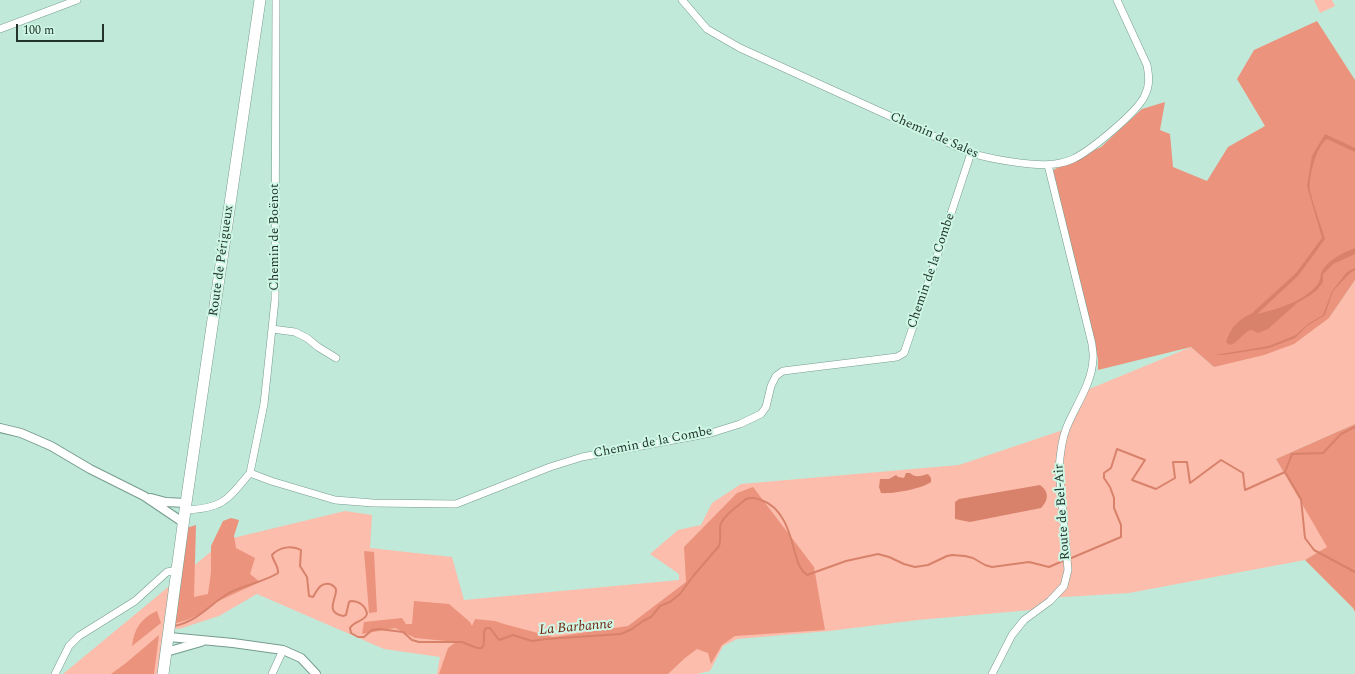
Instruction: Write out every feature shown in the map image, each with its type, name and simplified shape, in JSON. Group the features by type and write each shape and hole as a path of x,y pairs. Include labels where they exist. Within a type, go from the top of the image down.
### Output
{"main road":[{"name":"Route de Périgueux","path":"163,674 260,0"}],"street":[{"path":"0,29 77,0"},
{"name":"Chemin de Boënot","path":"250,473 264,404 275,300 276,0"},
{"name":"Chemin de Sales","path":"682,0 707,29 740,48 971,153 984,157 1048,165 1072,160 1088,150 1136,109 1145,96 1148,88 1149,76 1147,65 1117,0"},
{"name":"Chemin de la Combe","path":"250,473 271,482 335,500 373,503 456,504 582,457 712,433 740,424 761,414 766,407 771,386 776,376 783,371 897,357 904,353 971,153"},
{"name":"Route de Bel-Air","path":"992,674 1007,643 1024,620 1050,601 1064,586 1068,570 1059,469 1060,455 1066,428 1088,382 1092,370 1092,344 1048,165"},
{"path":"272,329 295,332 307,338 336,358"},
{"path":"0,428 21,433 51,446 90,469 144,496 184,522"},
{"path":"144,496 186,507 218,505 227,500 250,473"},
{"path":"54,674 69,646 79,636 135,601 167,572 177,570"},
{"path":"170,629 174,636 283,650 301,658 316,674"},
{"path":"166,652 206,641"},
{"path":"272,674 283,650"}],"shaded area":[{"path":"1314,0 1332,0 1335,6 1320,13"},
{"path":"1317,21 1355,80 1355,280 1329,318 1294,344 1264,355 1214,367 1191,347 1098,370 1098,359 1053,170 1101,147 1142,109 1165,102 1160,130 1170,134 1173,167 1207,181 1228,147 1265,126 1237,79 1254,50"},
{"path":"1325,134 1355,148 1355,152 1327,139 1319,148 1316,155 1310,179 1310,191 1325,239 1298,276 1257,314 1290,304 1305,296 1318,283 1322,271 1328,263 1341,254 1355,248 1355,254 1333,264 1323,274 1323,282 1317,290 1297,303 1268,329 1258,333 1250,330 1230,345 1226,342 1235,325 1251,314 1296,273 1322,238 1307,186 1312,156"},
{"path":"1355,268 1355,270 1350,273 1333,291 1325,315 1307,326 1295,338 1269,348 1215,355 1269,346 1296,335 1308,324 1323,315 1332,291 1347,272"},
{"path":"1355,280 1355,424 1276,459 1328,547 1305,560 1129,593 1049,598 1031,610 737,639 723,646 710,671 697,674 437,674 440,657 384,649 257,594 219,616 179,629 165,627 158,674 63,674 225,540 345,511 372,515 370,548 452,557 464,600 679,580 679,574 650,554 678,530 701,525 712,503 741,484 959,465 1069,428 1087,390 1191,347 1214,367 1329,318"},
{"path":"1355,424 1355,612 1353,608 1305,560 1327,547 1276,459"},
{"path":"906,473 916,476 928,474 931,478 931,482 921,487 892,493 881,493 879,487 880,479 889,479 896,475 904,478"},
{"path":"1040,485 1045,490 1047,496 1044,505 1041,508 970,522 955,519 955,502 959,499"},
{"path":"753,487 814,567 825,630 735,636 722,645 711,664 708,653 697,649 668,674 439,674 448,648 456,642 415,638 395,628 362,634 364,622 402,618 406,624 412,624 414,601 449,604 470,622 472,626 475,619 495,621 553,637 628,626 686,582 684,547 737,493"},
{"path":"231,518 239,520 234,536 236,548 255,558 250,574 260,582 216,602 202,613 174,624 186,528 196,525 194,597 208,594 211,572 211,546 223,521"},
{"path":"364,551 374,552 377,612 369,613"},
{"path":"157,611 161,623 132,646 134,634 139,625 147,617"},
{"path":"159,635 154,674 111,674 126,663"}],"waterway":[{"name":"La Barbanne","path":"1069,559 1121,537 1121,525 1114,508 1114,498 1110,487 1104,478 1104,473 1111,468 1117,449 1145,460 1132,480 1156,489 1175,478 1173,462 1187,462 1190,483 1221,460 1243,473 1245,490 1285,472 1292,454 1323,453 1341,434 1355,427"},
{"path":"1285,472 1301,499 1305,538 1314,550 1355,572"},
{"name":"La Barbanne","path":"174,626 190,621 229,593 267,579 278,573 278,568 272,555 278,550 290,547 301,550 300,566 307,577 309,596 313,597 320,586 328,584 332,585 336,589 333,608 337,614 343,616 346,615 349,602 351,601 364,606 367,614 366,617 350,628 351,633 358,637 364,637 372,630 379,629 403,632 412,640 419,642 462,642 477,648 482,648 486,628 490,628 499,640 513,635 532,641 621,634 651,617 660,606 670,602 680,594 719,546 720,527 723,519 746,499 750,498 769,503 775,508 788,529 799,565 807,575 846,561 878,554 915,567 928,565 952,555 973,558 992,567 1029,562 1049,567 1065,560"}]}
